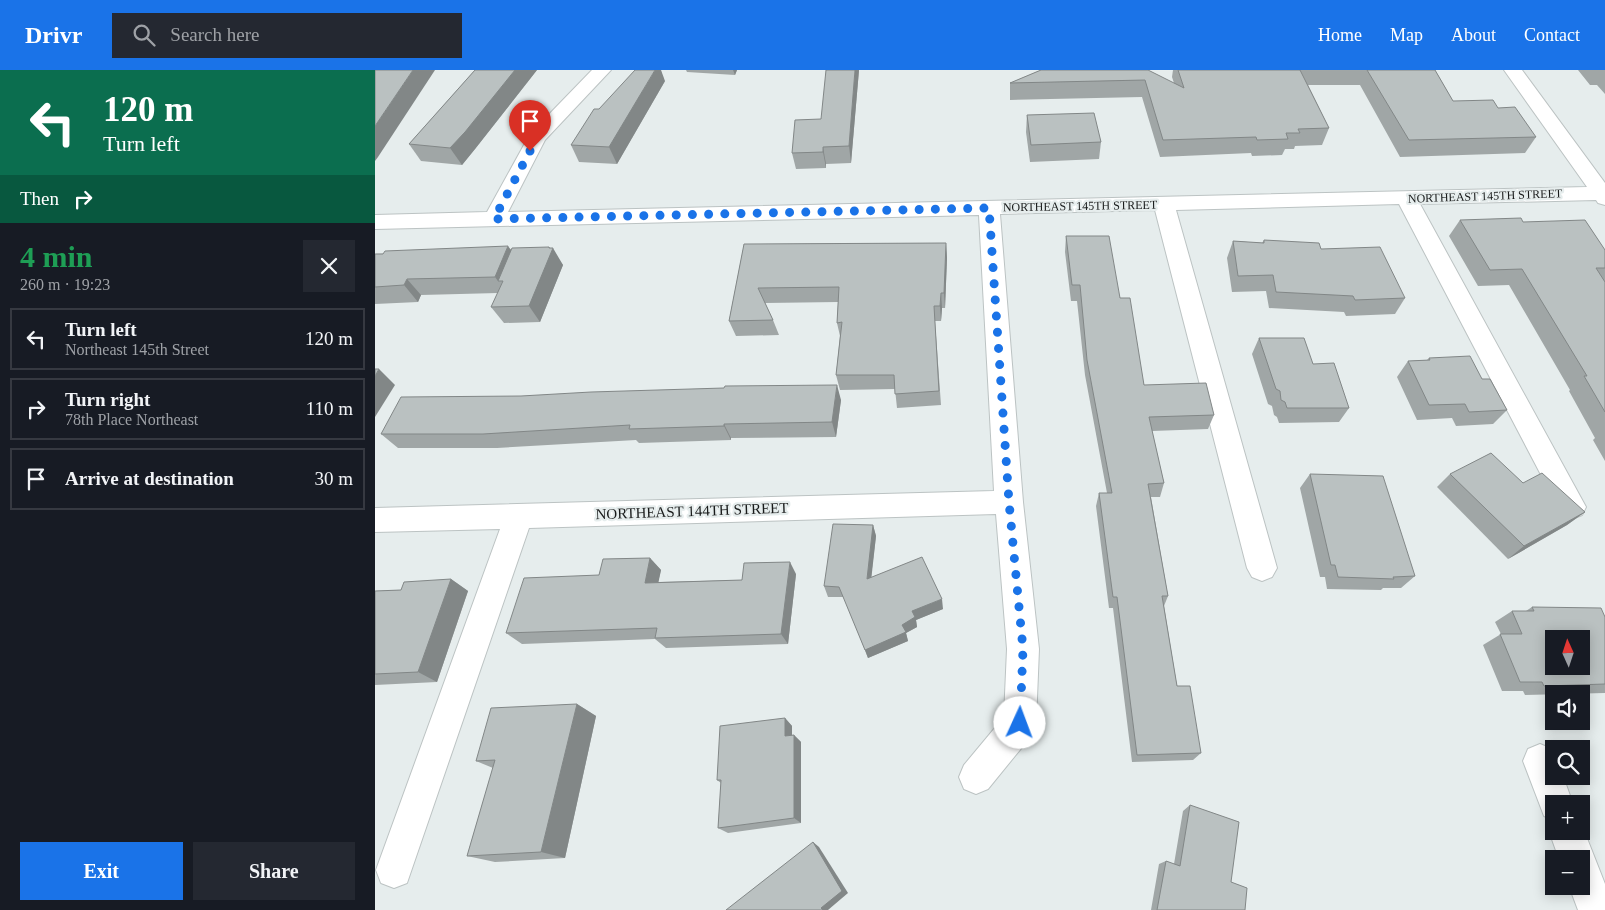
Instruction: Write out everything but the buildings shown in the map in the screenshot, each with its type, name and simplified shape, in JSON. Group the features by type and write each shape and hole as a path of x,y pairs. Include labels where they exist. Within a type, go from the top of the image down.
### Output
{"street":[{"path":"494,219 537,138 602,70"},
{"path":"1513,70 1604,194"},
{"name":"NORTHEAST 145TH STREET","path":"375,222 1604,194"},
{"path":"1406,198 1572,506"},
{"path":"1164,204 1262,568"},
{"path":"976,777 1020,723 1023,649 1009,502 989,208"},
{"name":"NORTHEAST 144TH STREET","path":"375,520 1009,502"},
{"path":"393,870 519,516"},
{"path":"1540,761 1553,795"},
{"path":"1590,892 1597,910"}],"route":[{"path":"530,151 494,219 989,208 1009,502 1023,649 1020,723"}]}
